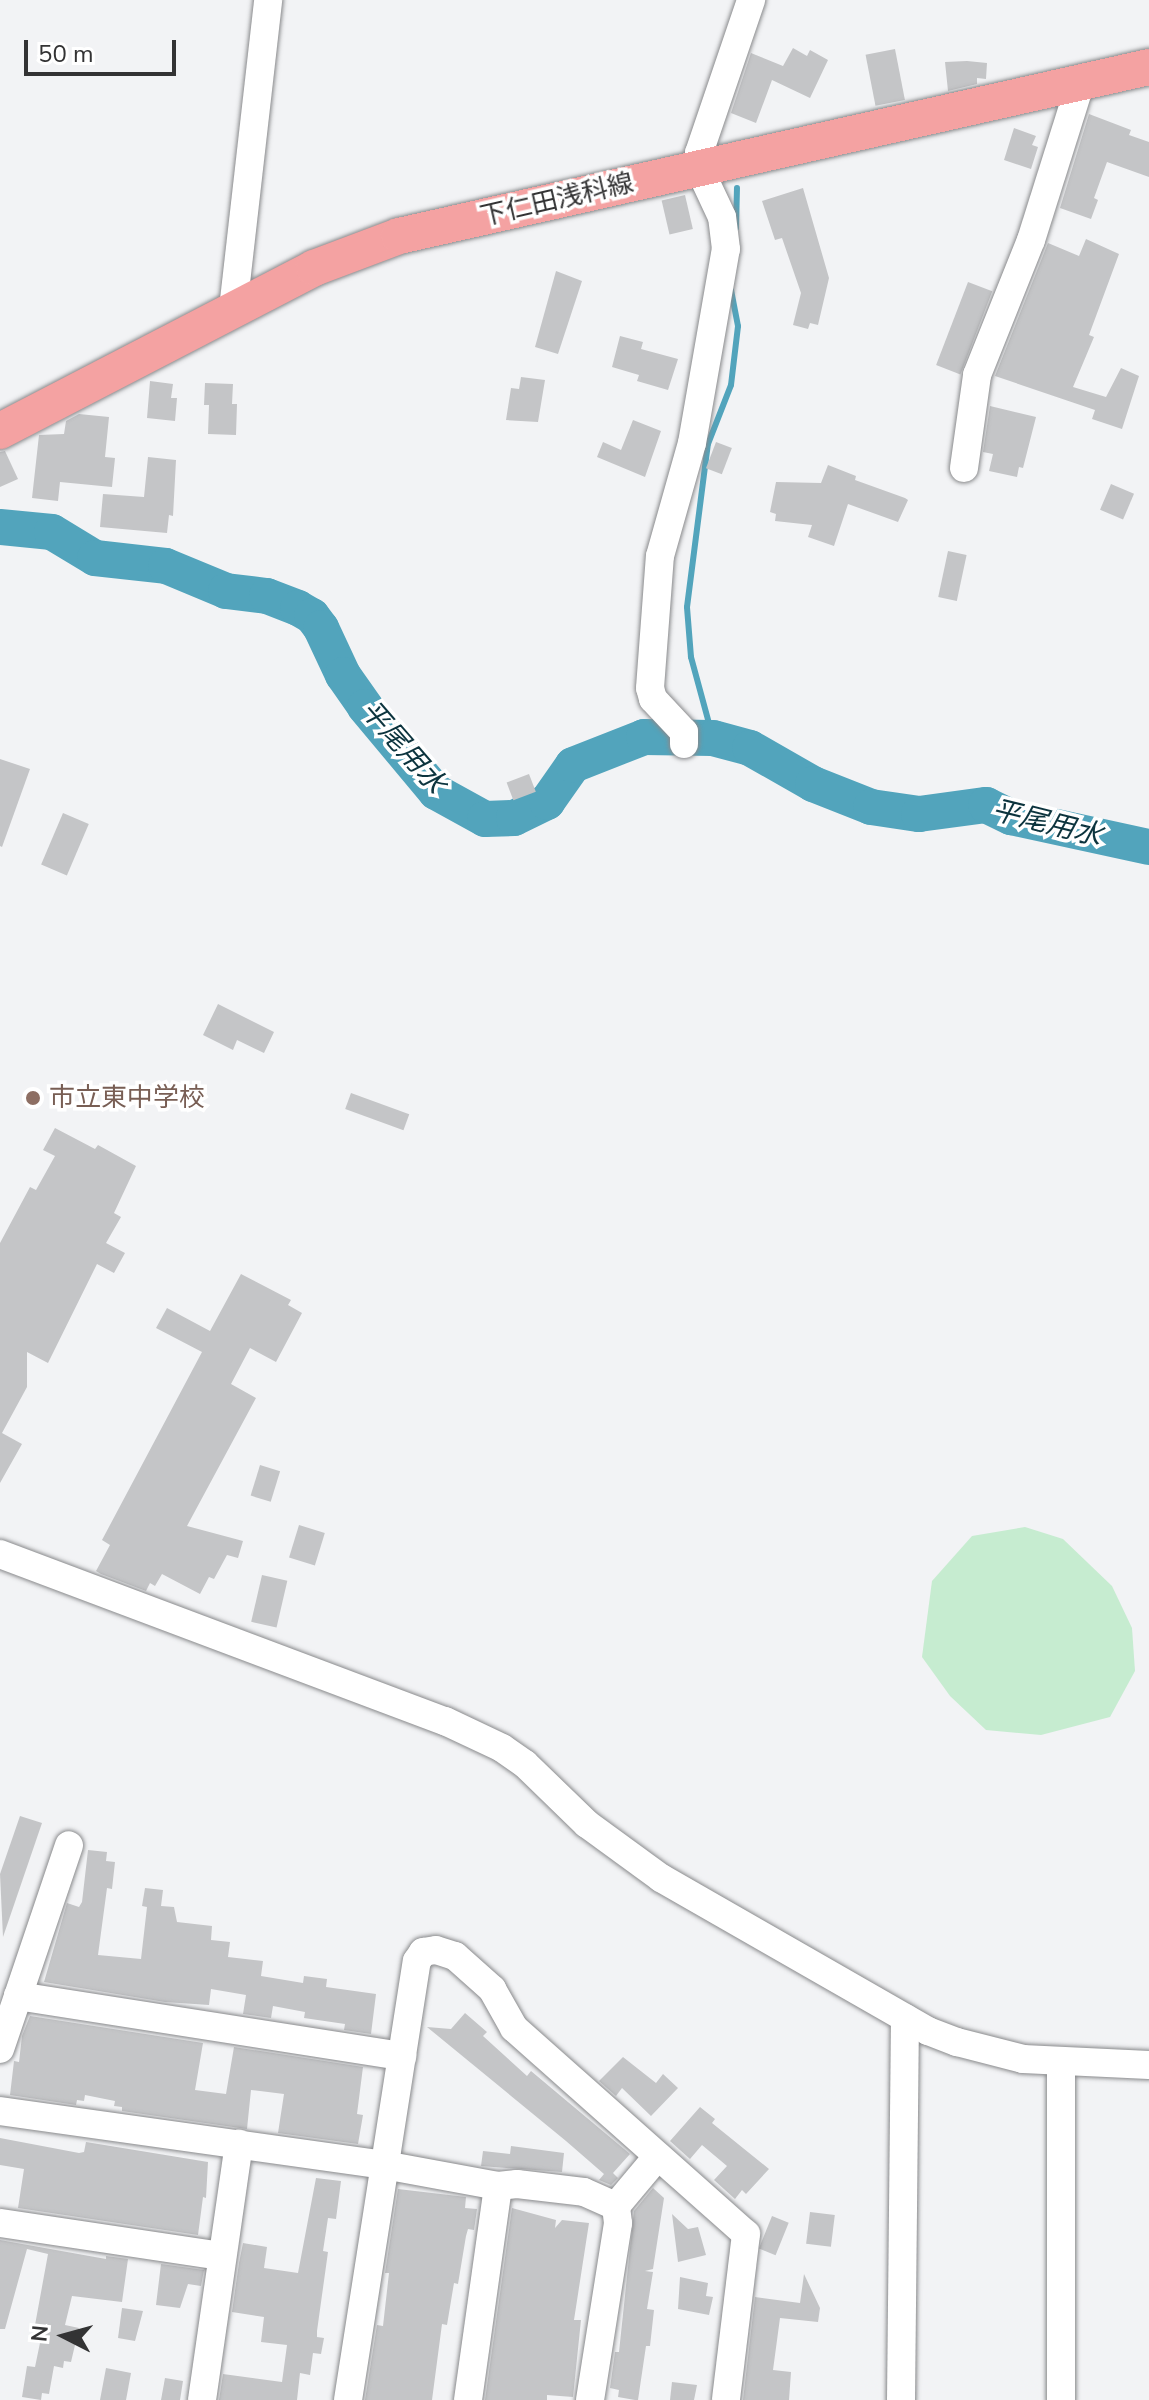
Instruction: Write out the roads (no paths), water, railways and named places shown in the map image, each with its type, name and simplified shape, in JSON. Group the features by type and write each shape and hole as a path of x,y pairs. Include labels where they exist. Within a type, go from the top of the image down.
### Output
{"main road":[{"name":"下仁田浅科線","path":"0,431 314,268 399,236 1149,67"}],"street":[{"path":"233,309 268,0"},
{"path":"684,738 653,699 650,688 661,541 692,443 726,249 722,217 699,168 699,153 751,0"},
{"path":"964,468 977,375 1031,240 1080,85"},
{"path":"0,1554 445,1721 502,1748 525,1764 587,1824 661,1878 905,2018 957,2042 1023,2059 1149,2065"},
{"path":"0,2049 69,1845"},
{"path":"348,2400 417,1961 423,1952 436,1950 455,1956 492,1989 514,2028 746,2234 726,2400"},
{"path":"18,1996 402,2056"},
{"path":"901,2400 905,2018"},
{"path":"1061,2063 1061,2400"},
{"path":"0,2111 384,2165 498,2186 517,2184 584,2192 616,2206"},
{"path":"202,2400 239,2144"},
{"path":"590,2400 618,2223 616,2206 657,2157"},
{"path":"468,2400 498,2186"},
{"path":"0,2223 222,2256"}],"waterway":[{"path":"736,228 737,188"},
{"path":"713,738 691,657 687,607 708,444 731,385 738,326 731,291"},
{"name":"平尾用水","path":"0,527 52,532 95,558 166,566 226,591 267,596 312,616 343,675 365,707 436,792 485,819 514,818 547,802 573,765 644,737 713,738 750,748 813,784 871,807 919,814 986,805 1011,817 1149,847"}],"place":[{"name":"市立東中学校","path":"33,1098"}]}
